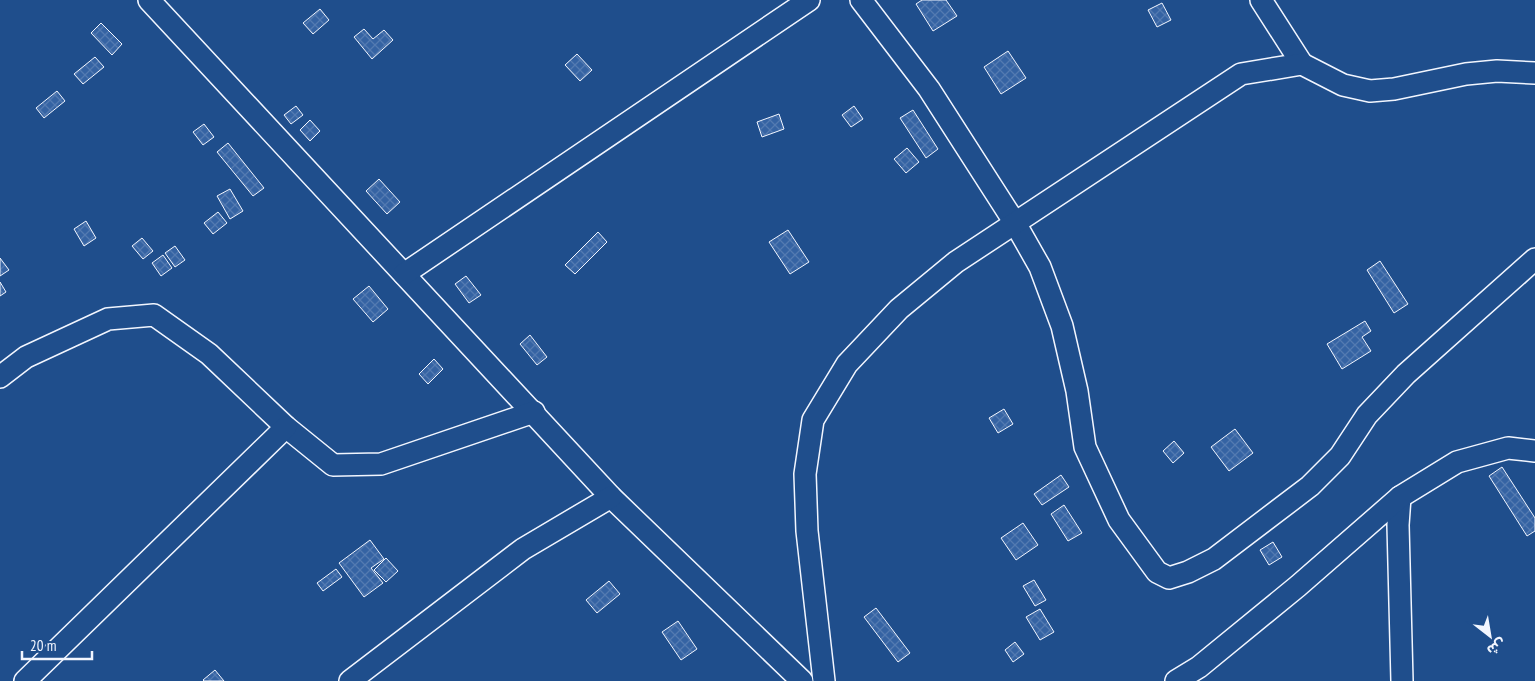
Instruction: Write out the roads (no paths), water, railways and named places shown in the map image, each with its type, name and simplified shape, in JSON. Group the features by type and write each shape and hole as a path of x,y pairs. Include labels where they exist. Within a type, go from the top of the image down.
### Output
{"street":[{"path":"149,0 611,497 802,681"},
{"path":"404,274 809,0"},
{"path":"861,0 929,89 1015,223 1040,267 1062,326 1077,391 1085,447 1119,520 1157,572 1169,578 1188,572 1214,559 1310,486 1340,456 1367,415 1406,374 1535,259"},
{"path":"1261,0 1302,64 1343,85 1370,91 1394,89 1466,74 1497,71 1535,73"},
{"path":"824,681 807,531 805,474 813,420 846,364 899,309 956,262 1241,74 1302,64"},
{"path":"0,377 26,357 108,319 154,314 209,354 286,428 333,465 381,464 534,412"},
{"path":"25,681 286,428"},
{"path":"1176,681 1199,667 1298,586 1400,497 1457,462 1508,448 1535,451"},
{"path":"350,681 523,549 611,497"},
{"path":"1400,497 1398,526 1402,681"}]}
